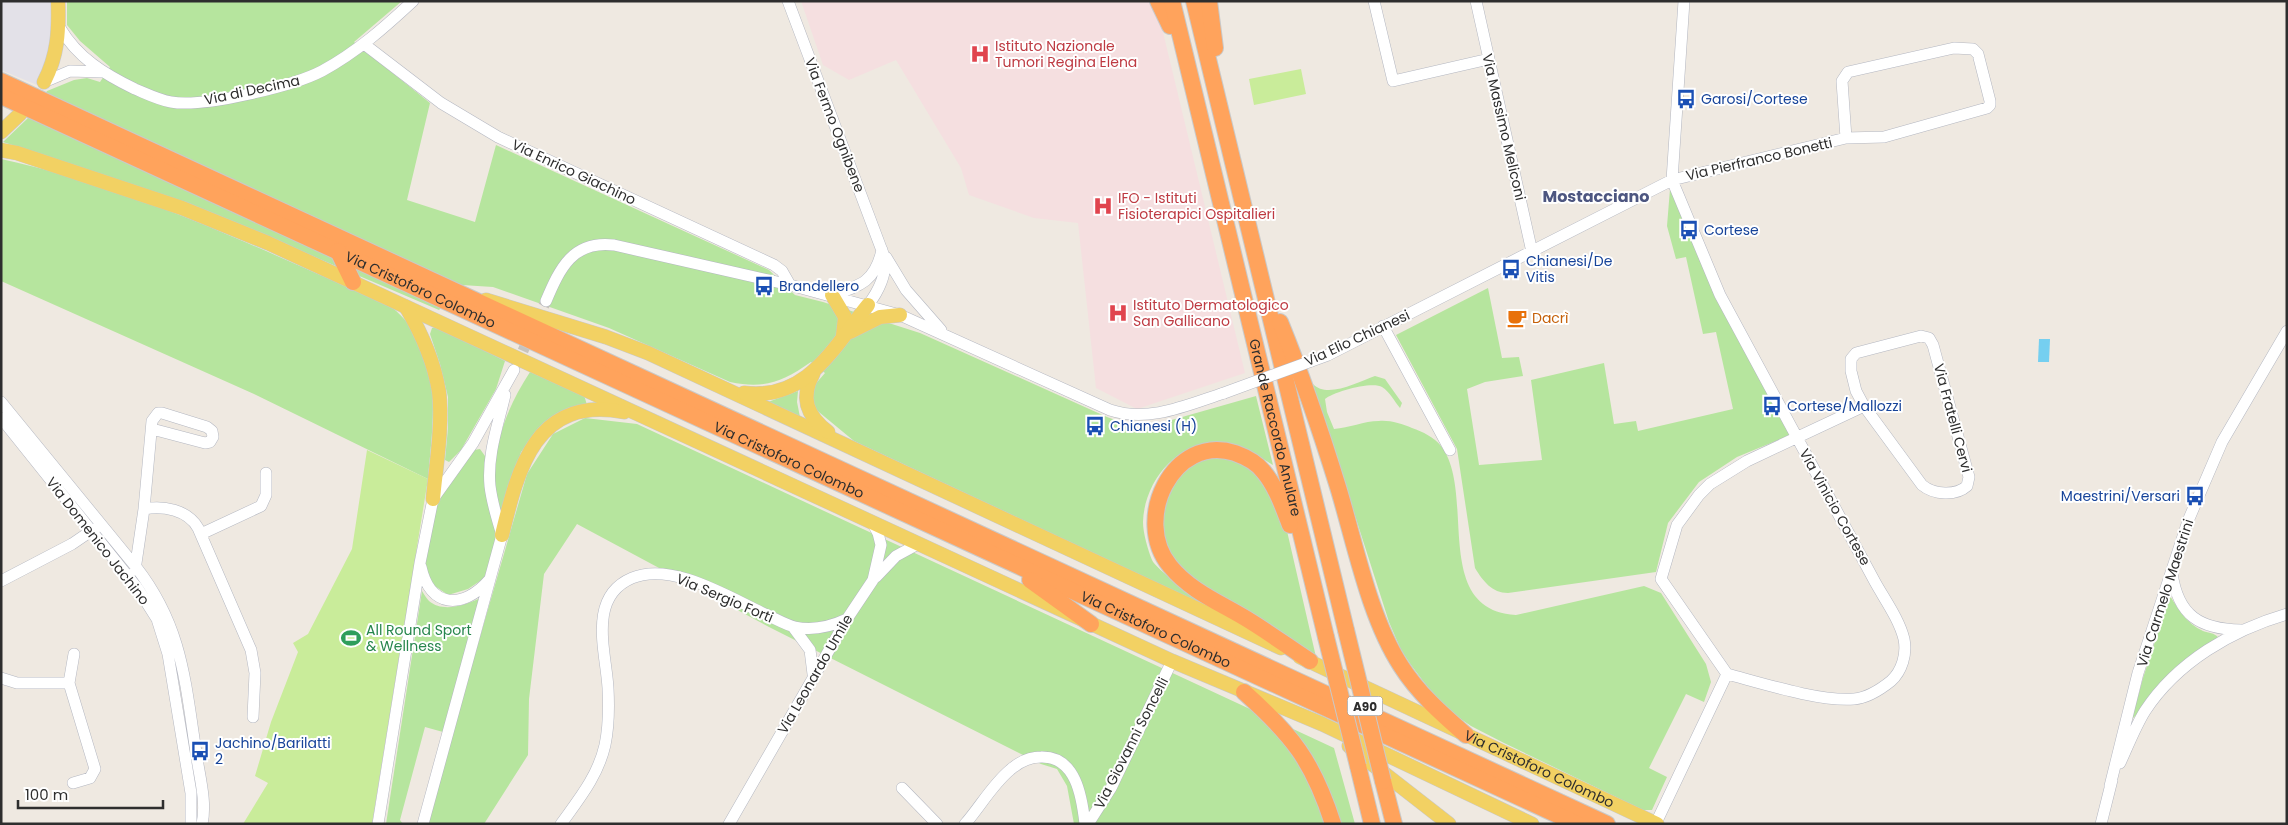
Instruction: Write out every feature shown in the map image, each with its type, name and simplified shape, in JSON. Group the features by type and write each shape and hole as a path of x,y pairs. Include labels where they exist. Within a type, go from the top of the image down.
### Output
{"highway":[{"path":"1158,1 1186,58"},
{"name":"Grande Raccordo Anulare","path":"1172,1 1372,824"},
{"name":"Grande Raccordo Anulare","path":"1194,1 1394,824"},
{"path":"1209,1 1224,127"},
{"name":"Via Cristoforo Colombo","path":"1,81 1607,824"},
{"name":"Via Cristoforo Colombo","path":"1,96 1577,824"},
{"path":"338,251 353,282"},
{"path":"1259,270 1289,344 1323,441 1372,601 1387,641 1414,684 1443,715 1466,735"},
{"path":"1310,661 1249,620 1214,602 1183,580 1168,564 1156,538 1154,519 1157,502 1171,476 1192,457 1210,451 1231,452 1245,457 1257,465 1268,478 1281,502 1314,587"},
{"path":"987,551 1091,624"},
{"path":"1244,692 1287,734 1302,753 1321,788 1333,824"}],"main road":[{"path":"44,82 55,56 60,28 58,1"},
{"path":"1,132 20,114"},
{"name":"Via Cristoforo Colombo","path":"1,150 24,155 226,225 406,306 1172,661 1322,724 1532,824"},
{"name":"Via Cristoforo Colombo","path":"461,293 614,340 648,353 1657,824"},
{"path":"832,296 845,317 843,336"},
{"path":"731,391 774,394 793,387 816,369 868,305"},
{"path":"406,306 424,339 439,392 433,499"},
{"path":"843,336 887,315 900,315"},
{"path":"816,369 806,390 808,411 818,424 854,450"},
{"path":"502,535 522,464 531,447 545,431 566,417 585,411 614,410 639,415"},
{"path":"1322,724 1449,824"}],"street":[{"name":"Via di Decima","path":"60,28 76,50 102,72 167,101 180,103 198,102 245,95 305,78 325,69 364,44 413,1"},
{"name":"Via Fermo Ognibene","path":"788,1 882,249"},
{"path":"1374,1 1393,81 1489,59"},
{"name":"Via Massimo Meliconi","path":"1476,1 1532,252"},
{"path":"1672,180 1684,1"},
{"name":"Via Enrico Giachino","path":"364,44 431,96 486,130 774,265 782,271 790,285"},
{"name":"Via Pierfranco Bonetti","path":"1672,180 1846,138 1884,137 1989,106 1990,101 1978,54 1968,48 1954,48 1848,72 1842,81 1846,138"},
{"name":"Via di Decima","path":"44,82 70,71 102,72"},
{"name":"Via Elio Chianesi","path":"546,301 570,258 586,248 601,244 623,247 790,285 900,315 1081,397 1123,414 1135,416 1158,413 1224,393 1328,355 1672,180"},
{"name":"Via Vinicio Cortese","path":"1672,180 1720,295 1900,629 1904,644 1902,664 1893,679 1883,687 1852,700 1817,696 1727,674"},
{"path":"832,296 868,279 878,264 882,249"},
{"path":"868,305 885,271 886,263 882,249"},
{"path":"882,249 909,294 945,334"},
{"path":"1383,326 1450,450"},
{"name":"Via Carmelo Maestrini","path":"2110,786 2126,716 2188,521 2215,456 2246,399 2287,331"},
{"name":"Via Fratelli Cervi","path":"1921,336 1928,338 1936,353 1969,477 1966,487 1961,490 1943,493 1928,490 1918,480 1864,406 1852,381 1851,362 1854,355 1861,350 1921,336"},
{"path":"378,824 420,563 433,499 473,443 509,382 514,370"},
{"path":"423,824 502,535 490,486 491,454 509,382"},
{"name":"Via Domenico Jachino","path":"1,402 96,528 151,608 160,627 185,720 203,797 202,824"},
{"path":"1657,824 1727,674 1661,578 1675,530 1703,491 1740,464 1864,406"},
{"path":"160,413 209,428 212,431 213,437 210,442 205,443 152,429 153,417 160,413"},
{"name":"Via Domenico Jachino","path":"1,418 96,528 136,567 158,597 173,632 181,660 191,793 191,824"},
{"name":"Via Domenico Jachino","path":"136,567 152,429"},
{"path":"473,443 484,446 491,454"},
{"path":"201,534 261,506 266,495 266,473"},
{"path":"144,510 161,508 186,514 194,522 201,534 251,650 255,673 253,717"},
{"name":"Via Leonardo Umile","path":"729,824 813,676 873,580 881,545 878,533 872,522"},
{"path":"1,582 96,528"},
{"path":"873,580 896,556 918,544"},
{"path":"420,563 429,589 438,597 446,600 458,600 474,594 490,579"},
{"path":"130,580 136,567"},
{"path":"2172,569 2179,598 2193,618 2215,628 2241,630"},
{"name":"Via Sergio Forti","path":"561,824 593,777 605,745 609,702 602,625 608,602 620,586 631,579 646,574 671,575 708,588 793,627 823,628 847,619"},
{"path":"2101,824 2110,786 2139,722 2152,701 2182,670 2241,630 2287,614"},
{"path":"793,627 810,650 814,665 813,676"},
{"path":"73,783 90,778 94,769 69,683 74,654"},
{"name":"Via Giovanni Soncelli","path":"1087,824 1111,788 1172,661"},
{"path":"1,678 17,683 69,683"},
{"path":"2126,716 2131,725 2139,722"},
{"path":"965,824 1010,770 1026,760 1045,757 1060,760 1072,774 1080,792 1087,824"},
{"path":"902,788 938,824"}],"shaded area":[{"path":"1,1 53,1 53,29 48,62 37,85 1,70"},
{"name":"IFO - Istituti Fisioterapici Ospitalieri","path":"801,1 1151,1 1162,28 1245,373 1137,409 1096,388 1078,223 1034,218 969,195 961,168 896,60 849,80 823,65"}],"green space":[{"path":"67,1 402,1 354,42 430,103 407,200 475,222 496,145 769,270 795,295 920,333 1107,417 1140,429 1256,396 1273,465 1239,447 1216,443 1201,445 1187,450 1164,468 1149,493 1143,522 1152,560 1168,576 1204,605 854,441 814,408 812,388 825,373 811,362 791,375 773,382 753,385 742,384 730,382 609,328 493,287 462,285 439,310 200,208 3,142 28,118 47,91 74,80 87,78 100,82 110,67 80,41 67,25"},
{"path":"1301,69 1306,94 1254,105 1249,79"},
{"path":"1,159 52,171 151,204 247,243 390,306 408,323 420,342 428,363 432,385 433,408 428,479 254,394 1,281"},
{"path":"1670,189 1790,435 1737,457 1699,482 1668,523 1656,572 1508,593 1497,591 1485,582 1475,568 1457,449 1396,335 1488,288 1502,358 1519,357 1523,376 1485,382 1467,389 1479,465 1542,460 1531,380 1604,363 1614,424 1636,421 1638,431 1733,409 1716,332 1703,334 1686,257 1676,259 1667,226"},
{"path":"432,328 441,328 505,361 496,389 461,450 449,462 445,460 448,397 430,334"},
{"path":"530,372 584,395 587,405 537,433 521,452 504,512 499,511 495,493 495,474 500,438 512,404"},
{"path":"1375,376 1385,379 1402,403 1400,408 1390,394 1382,387 1370,385 1344,391 1325,399 1327,412 1334,429 1373,421 1392,422 1424,433 1441,446 1451,466 1456,491 1464,571 1473,593 1490,608 1516,615 1644,586 1661,593 1706,664 1711,682 1704,702 1686,694 1649,768 1667,777 1652,810 1643,810 1471,726 1442,706 1401,650 1389,622 1313,384 1326,390 1334,390"},
{"path":"798,391 797,402 800,417 768,402"},
{"path":"585,418 637,424 1334,748 1355,824 1074,824 1067,786 1057,769 1041,764 769,627 577,524 544,574 529,699 528,755 484,824 426,824 527,474 553,434"},
{"path":"480,449 485,456 497,538 486,577 468,589 448,595 429,582 424,563 437,501 474,450"},
{"name":"All Round Sport & Wellness","path":"367,450 428,479 372,824 243,824 268,783 255,776 271,722 298,652 293,643 308,634 352,549"},
{"path":"1210,456 1245,463 1268,485 1287,531 1316,657 1187,575 1170,555 1159,517 1161,501 1182,471"},
{"path":"422,591 429,601 441,607 454,607 480,598 443,732 425,727 400,820 403,824 386,824"},
{"path":"2170,596 2192,625 2218,637 2132,719 2143,678"}],"water":[{"path":"2039,339 2050,339 2049,362 2038,362"}],"tunnel":[{"path":"516,366 546,301"}],"place":[{"name":"Istituto Nazionale Tumori Regina Elena","path":"980,54"},
{"name":"Garosi/Cortese","path":"1686,99"},
{"name":"IFO - Istituti Fisioterapici Ospitalieri","path":"1103,206"},
{"name":"Cortese","path":"1689,230"},
{"name":"Chianesi/De Vitis","path":"1511,269"},
{"name":"Brandellero","path":"764,286"},
{"name":"Istituto Dermatologico San Gallicano","path":"1118,313"},
{"name":"Dacrì","path":"1517,318"},
{"name":"Cortese/Mallozzi","path":"1772,406"},
{"name":"Chianesi (H)","path":"1095,426"},
{"name":"Maestrini/Versari","path":"2195,496"},
{"name":"All Round Sport & Wellness","path":"351,638"},
{"name":"Jachino/Barilatti 2","path":"200,751"}],"district":[{"name":"Mostacciano","path":"1596,196"}]}
